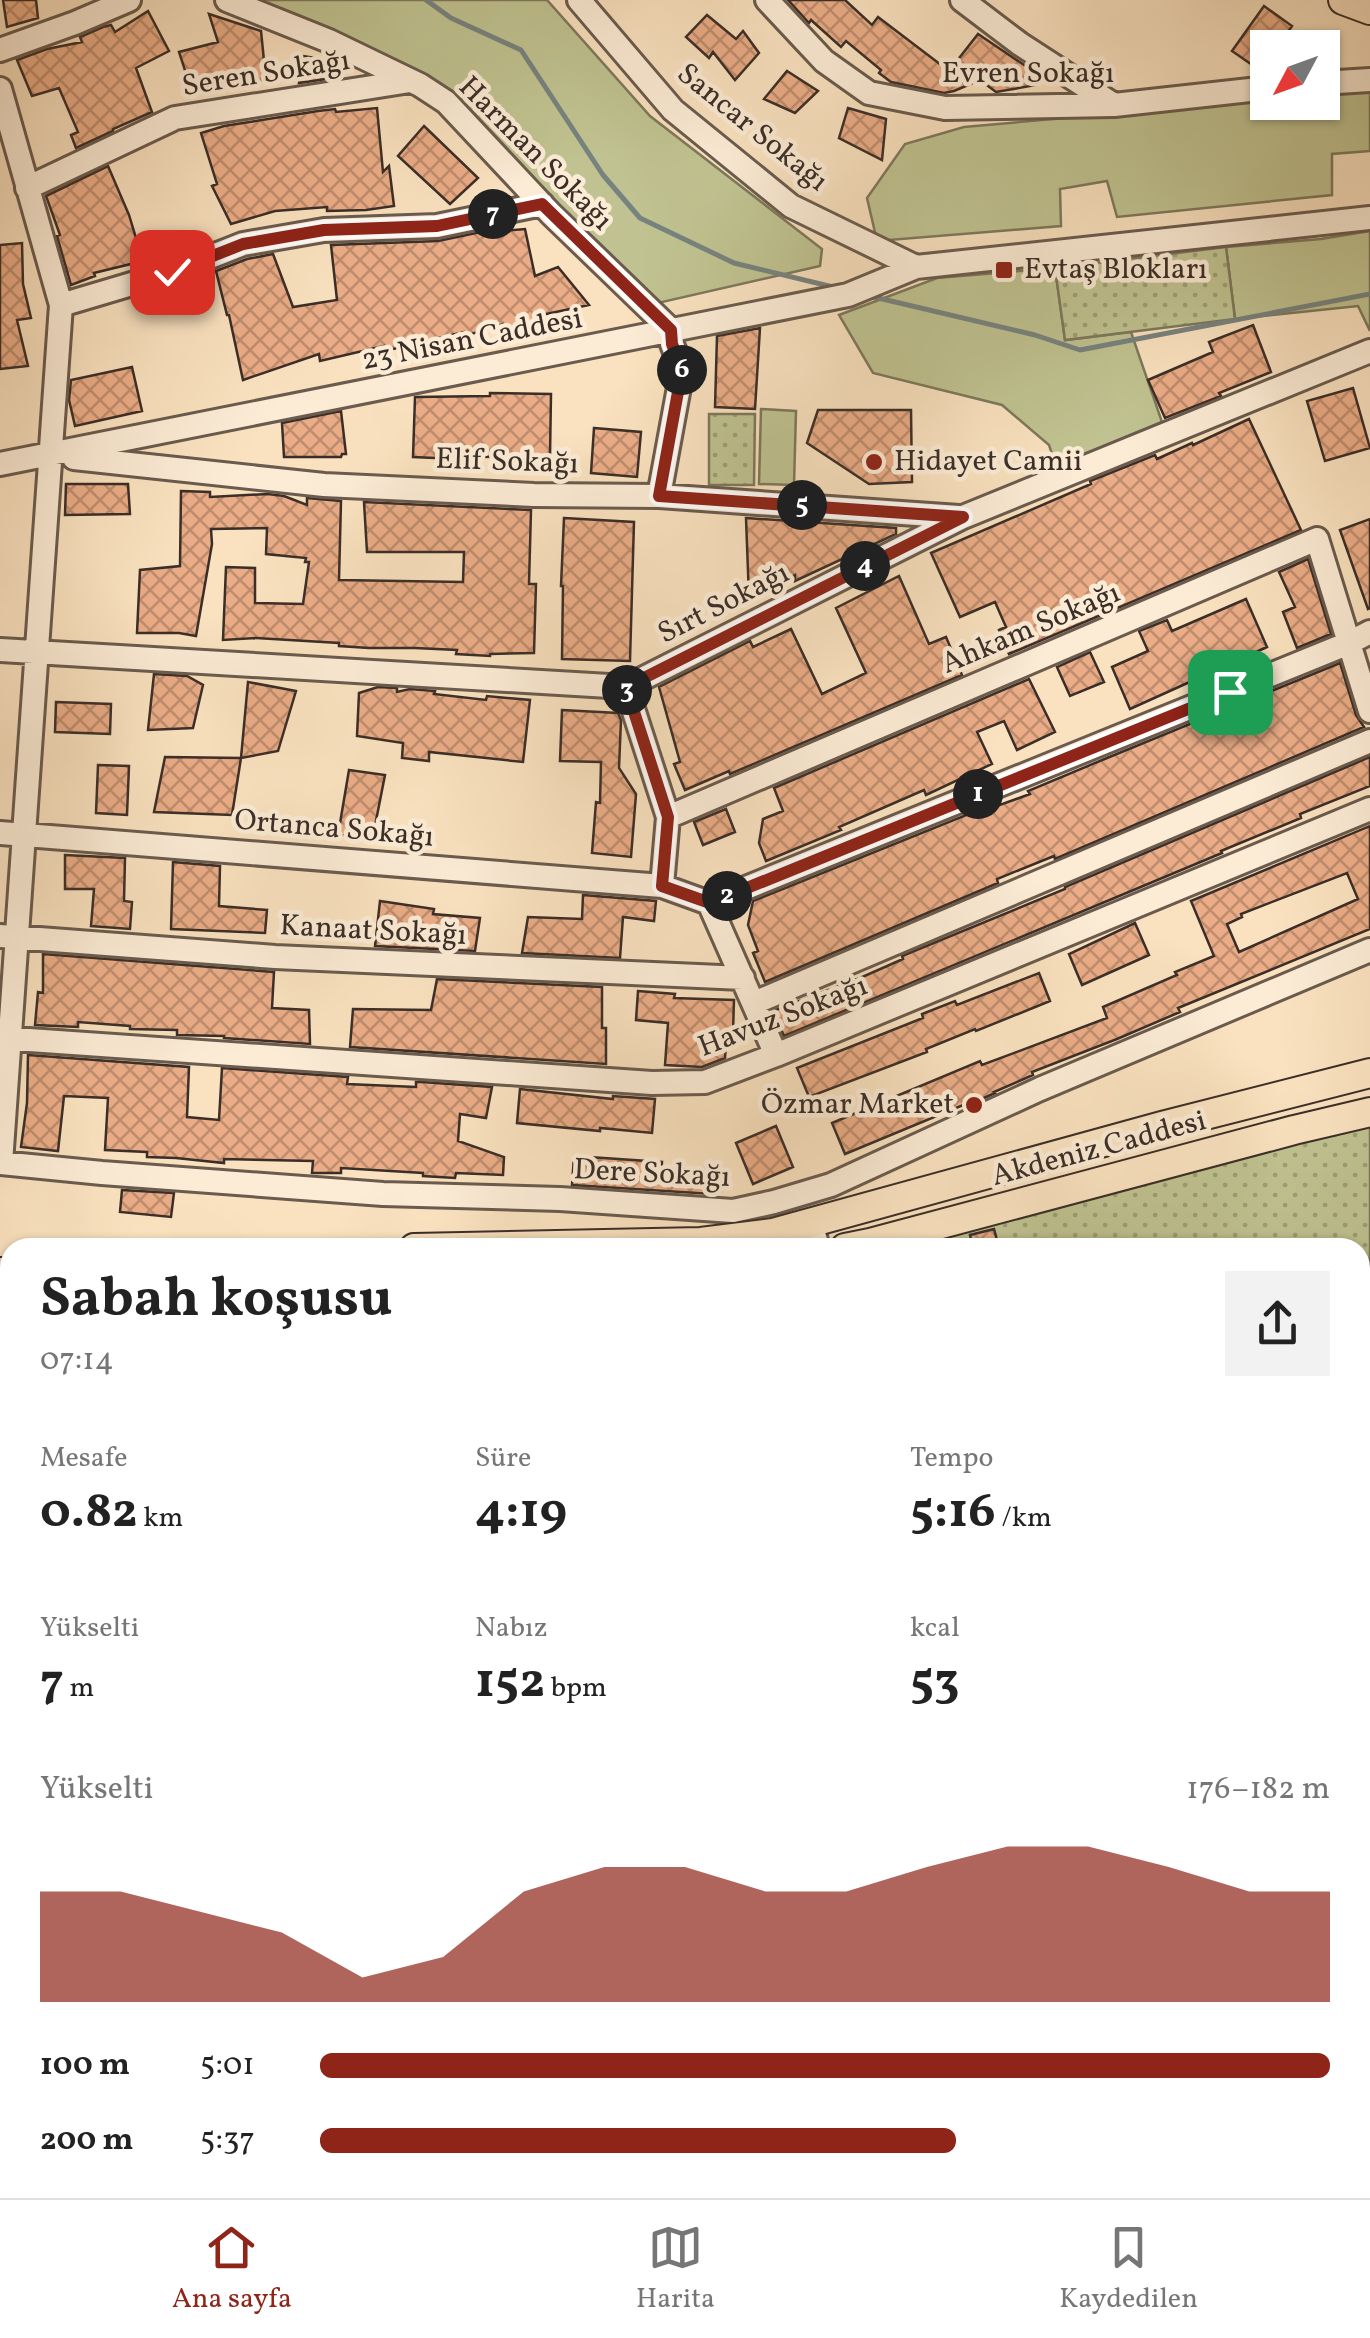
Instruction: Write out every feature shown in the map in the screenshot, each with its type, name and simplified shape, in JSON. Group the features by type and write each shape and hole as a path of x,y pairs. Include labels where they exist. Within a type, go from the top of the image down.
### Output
{"main road":[{"path":"1343,0 1370,10"},
{"name":"Akdeniz Caddesi","path":"730,1238 773,1232 814,1235 883,1202 1370,1072"},
{"name":"Akdeniz Caddesi","path":"889,1238 1370,1112"}],"street":[{"path":"0,50 128,0"},
{"name":"Harman Sokağı","path":"227,0 329,41 446,102 542,204 671,330"},
{"name":"Sancar Sokağı","path":"579,0 673,110 791,206 916,267"},
{"name":"Evren Sokağı","path":"767,0 824,61 870,93 945,108 1114,106 1250,90"},
{"path":"962,0 1114,106"},
{"name":"Seren Sokağı","path":"26,188 175,118 410,80"},
{"path":"1340,81 1370,80"},
{"path":"0,89 60,305 36,653 12,834 1,1163"},
{"path":"60,305 172,272 243,244 324,230 437,226 542,204"},
{"name":"23 Nisan Caddesi","path":"0,464 848,296 916,267 1370,218"},
{"path":"659,496 682,370 671,330"},
{"name":"Sırt Sokağı","path":"626,687 963,517 1370,351"},
{"name":"Elif Sokağı","path":"50,455 324,484 659,496 963,517"},
{"name":"Ahkam Sokağı","path":"668,817 1317,539 1360,638"},
{"path":"776,1055 710,903 1360,638 1370,711"},
{"path":"0,650 626,687 668,817 662,886"},
{"path":"754,1002 1370,741"},
{"name":"Havuz Sokağı","path":"5,1038 652,1083 705,1082 1370,809"},
{"name":"Ortanca Sokağı","path":"12,834 662,886 710,903"},
{"name":"Kanaat Sokağı","path":"8,936 275,956 744,978"},
{"name":"Dere Sokağı","path":"1,1163 383,1194 734,1210 831,1185 1040,1089 1370,950"},
{"path":"872,1165 883,1202"}],"green space":[{"path":"259,0 547,0 650,116 822,249 820,266 658,303 428,79"},
{"path":"1370,91 1370,151 1332,154 1332,195 1117,217 1107,181 1060,189 1061,226 877,241 867,198 905,144 964,127 1250,102 1250,120 1340,120 1340,94"},
{"path":"1370,231 1370,331 1358,306 1235,319 1226,247"},
{"path":"1226,247 1235,319 1065,340 1055,268"},
{"path":"1055,268 1065,340 1131,332 1162,422 1056,466 1049,445 1002,405 873,373 839,315 937,278"},
{"path":"761,409 796,411 794,485 759,484"},
{"path":"709,414 755,414 754,485 709,485"},
{"path":"1370,1121 1370,1238 949,1238 948,1229"}],"building":[{"path":"3,0 36,0 38,18 7,27"},
{"path":"788,0 845,0 872,25 878,17 949,71 978,34 1039,75 1036,85 996,92 980,80 944,93 891,82 846,41 841,47 811,20 809,23"},
{"path":"1264,6 1292,26 1289,30 1250,30 1250,63 1232,51"},
{"path":"148,11 169,51 136,68 152,112 76,148 71,135 78,132 59,88 32,96 17,60 82,42 80,37 103,27 111,25 115,32"},
{"path":"209,14 261,31 266,80 233,86 232,82 193,95 179,52 218,42"},
{"path":"707,15 736,39 743,31 759,53 735,80 713,52 709,58 686,37"},
{"path":"303,56 333,61 326,79 299,83"},
{"path":"787,71 818,91 795,113 764,99"},
{"path":"377,108 383,172 389,166 394,206 275,211 231,224 212,186 217,184 201,133 318,111"},
{"path":"848,108 886,119 882,160 839,138"},
{"path":"424,126 478,178 450,204 398,156"},
{"path":"108,166 143,261 94,273 95,276 71,285 46,196"},
{"path":"525,229 535,276 558,267 589,305 504,328 503,324 465,336 464,332 385,351 384,346 320,361 319,354 243,380 216,271 273,254 293,307 337,300 331,245 438,241"},
{"path":"22,243 23,284 31,318 17,320 28,366 0,369 0,245"},
{"path":"1253,325 1271,372 1165,418 1148,380 1213,352 1209,342"},
{"path":"760,328 755,409 715,407 717,336"},
{"path":"132,367 142,411 75,426 69,400 71,380"},
{"path":"1353,388 1370,448 1325,461 1307,401"},
{"path":"551,394 550,456 480,460 413,457 415,397"},
{"name":"Hidayet Camii","path":"818,410 911,410 912,482 869,484 807,443"},
{"path":"341,411 346,454 284,457 282,423"},
{"path":"1249,419 1301,530 1009,654 999,630 1006,627 995,602 960,617 931,553 1091,484 1090,481 1155,455 1157,459 1193,445"},
{"path":"594,428 641,432 637,477 591,473"},
{"path":"66,484 128,484 130,514 65,515"},
{"path":"181,491 210,492 210,497 268,494 307,505 307,498 341,501 339,580 463,582 464,552 367,552 364,502 531,510 529,584 536,584 534,653 490,656 456,654 457,650 369,648 256,638 223,640 226,567 255,568 255,603 303,604 309,562 305,562 306,558 266,554 267,528 211,529 212,544 196,636 137,633 140,570 180,566"},
{"path":"564,518 634,522 630,661 562,659"},
{"path":"746,518 896,528 896,534 749,598"},
{"path":"1370,519 1370,608 1368,609 1340,530"},
{"path":"1308,559 1331,634 1297,648 1283,612 1295,607 1279,572"},
{"path":"899,576 929,644 946,637 962,675 685,790 674,764 680,762 659,687 750,641 753,647 791,629 822,694 866,673 836,608"},
{"path":"1246,599 1267,647 1130,709 1112,667 1148,651 1139,631 1167,620 1172,631"},
{"path":"1090,652 1104,682 1070,696 1057,667"},
{"path":"1340,663 1356,715 1364,727 1055,859 1054,856 997,879 998,883 765,982 753,953 758,951 748,925 753,901 971,813 1030,794 1028,791"},
{"path":"154,674 187,676 203,685 193,728 148,730"},
{"path":"1029,679 1055,732 1017,750 1004,721 977,732 992,764 766,861 759,843 763,819 783,811 774,788"},
{"path":"248,682 296,691 278,751 241,758"},
{"path":"378,687 486,700 487,696 530,700 523,762 429,752 429,761 402,758 403,743 357,736 359,693"},
{"path":"56,702 111,704 110,734 55,732"},
{"path":"562,710 618,713 619,768 636,794 631,857 592,853 596,802 600,803 601,762 560,761"},
{"path":"165,757 241,758 232,815 154,812"},
{"path":"1370,757 1370,786 1300,814 1301,818 1222,853 784,1036 773,1011 860,978 903,959 902,956"},
{"path":"98,765 129,766 127,815 96,813"},
{"path":"349,770 385,775 373,836 338,835"},
{"path":"726,809 735,832 703,845 694,822"},
{"path":"1370,826 1370,929 1032,1072 1033,1075 964,1107 845,1154 832,1123 980,1061 982,1065 1107,1018 1103,1007 1214,956 1191,901","holes":["1347,873 1358,899 1239,952 1227,924 1242,917 1241,914"]},
{"path":"65,855 125,858 124,901 132,902 130,929 91,926 94,889 65,889"},
{"path":"173,862 220,866 219,906 267,910 265,933 171,929"},
{"path":"583,895 656,901 654,921 623,917 620,958 522,953 528,917 582,919"},
{"path":"380,901 434,909 433,914 480,918 475,951 375,946"},
{"path":"1135,923 1149,955 1082,985 1069,954"},
{"path":"43,954 274,972 272,1008 309,1010 310,1044 177,1035 177,1030 78,1022 78,1027 35,1025 38,992 43,993"},
{"path":"1039,973 1050,1001 809,1097 797,1068 923,1018 922,1014 955,1001 957,1005"},
{"path":"437,979 602,987 606,1064 350,1047 353,1009 431,1010"},
{"path":"638,991 675,994 674,998 734,1000 733,1032 727,1032 725,1058 702,1067 665,1065 668,1023 636,1020"},
{"path":"28,1055 189,1067 187,1117 219,1120 222,1068 348,1077 347,1084 416,1087 416,1082 422,1082 492,1087 486,1118 460,1114 458,1141 504,1157 503,1175 456,1173 455,1178 341,1168 341,1173 312,1173 313,1161 224,1159 224,1163 105,1150 108,1098 64,1096 58,1151 21,1147"},
{"path":"520,1089 613,1099 655,1099 652,1133 517,1123"},
{"path":"776,1126 793,1167 753,1184 736,1143"},
{"path":"574,1156 662,1162 661,1176 697,1176 697,1169 712,1169 712,1175 721,1175 721,1191 712,1194 572,1185"},
{"path":"122,1190 174,1193 171,1217 120,1212"},
{"path":"994,1229 996,1238 971,1238 970,1235"}],"waterway":[{"path":"426,0 451,18 521,50 603,175 640,218 734,263 833,287"},
{"path":"874,297 1035,335 1080,350 1370,294"}],"place":[{"name":"Evtaş Blokları","path":"1004,270"},
{"name":"Hidayet Camii","path":"874,462"},
{"name":"Özmar Market","path":"974,1105"}],"route":[{"path":"172,272 243,244 324,230 437,226 542,204 671,330 682,370 659,496 963,517 626,687 668,817 662,886 710,903 1230,692"}]}
